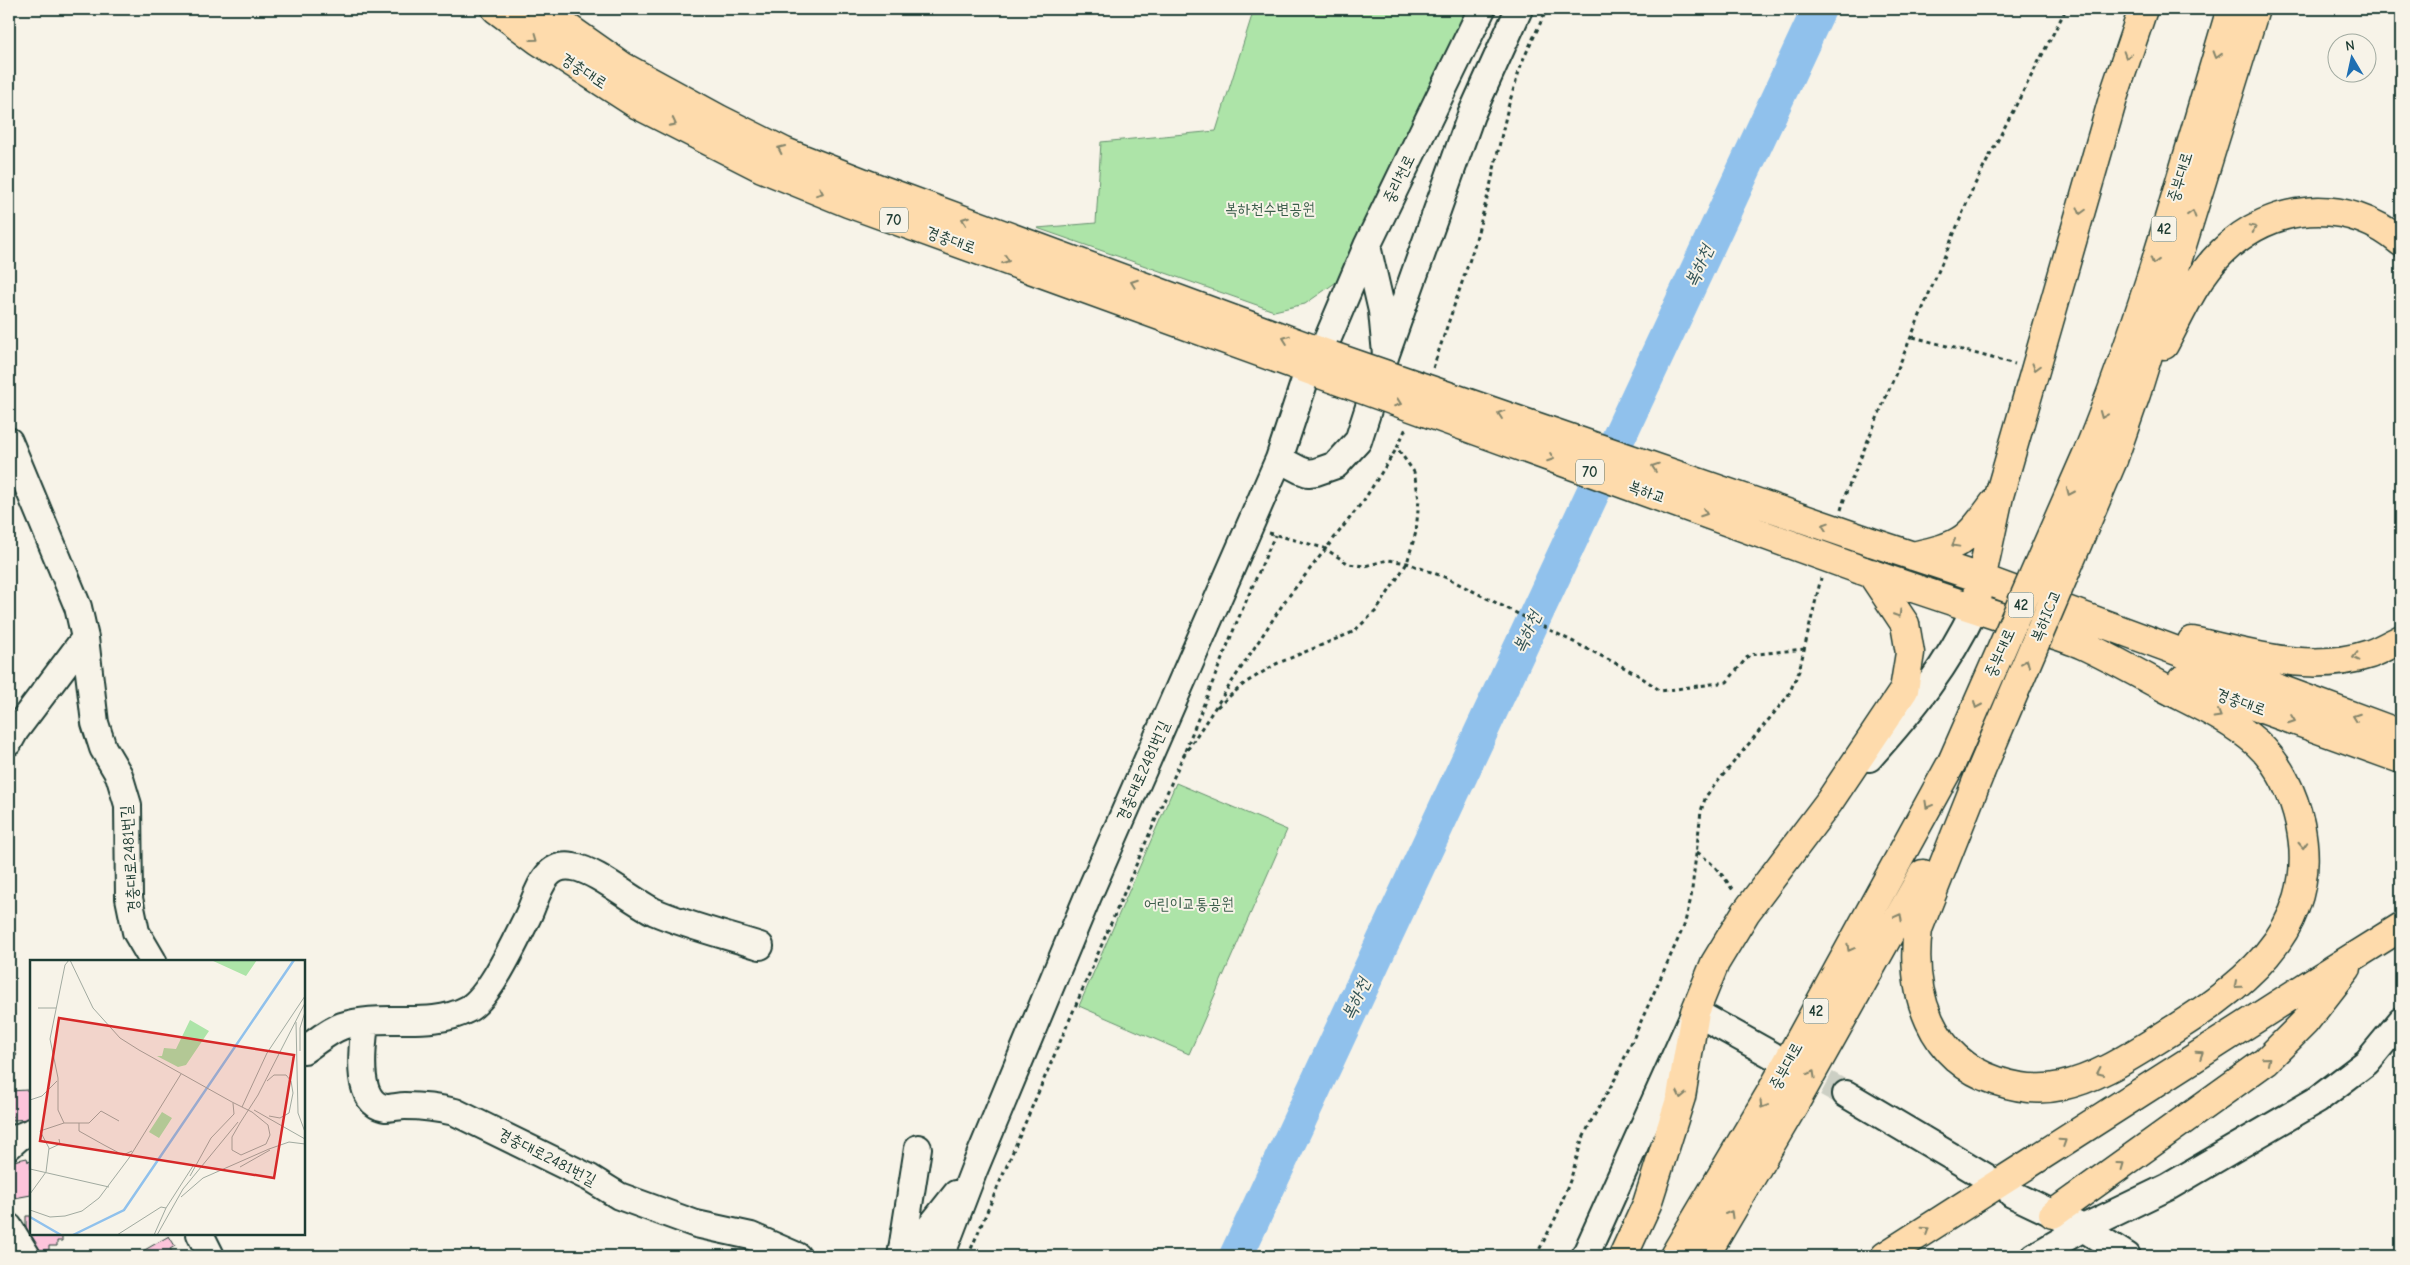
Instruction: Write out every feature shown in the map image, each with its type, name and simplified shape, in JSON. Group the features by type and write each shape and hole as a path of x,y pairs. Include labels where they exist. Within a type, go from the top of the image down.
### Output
{"main road":[{"name":"경충대로","path":"496,9 539,41 638,105 762,168 848,203 1321,363"},
{"name":"경충대로","path":"541,9 622,66 719,120 785,152 1321,363"},
{"path":"1975,608 1999,496 2114,95 2142,9"},
{"name":"중부대로","path":"2101,453 2109,400 2136,321 2231,9"},
{"name":"중부대로","path":"1674,1256 1770,1094 1952,762 2101,453 2136,394 2255,9"},
{"path":"2136,394 2201,277 2221,253 2247,231 2278,217 2307,211 2338,212 2364,219 2388,231 2401,242"},
{"name":"복하교","path":"1321,363 1871,542 2090,618"},
{"name":"복하교","path":"1321,363 1866,572 2081,644"},
{"name":"복하IC교","path":"1980,773 2101,453"},
{"path":"1913,556 1950,548 1971,534 1999,496"},
{"path":"1623,1256 1647,1204 1681,1097 1694,1012 1715,963 1746,912 1830,802 1904,690 1910,653 1905,624 1866,572"},
{"path":"2090,618 2283,661 2309,664 2339,661 2371,654 2401,639"},
{"path":"2090,618 2401,734"},
{"name":"경충대로","path":"2081,644 2401,759"},
{"path":"1980,773 1930,893 1918,929 1915,952 1916,974 1922,1002 1932,1025 1946,1048 1963,1064 1987,1078 2013,1086 2038,1089 2061,1086 2087,1078 2118,1064 2203,1012 2261,963 2292,918 2301,890 2304,864 2304,840 2298,812 2274,763 2259,745 2236,726 2081,644"},
{"name":"중부대로","path":"1705,1256 1794,1105 1980,773"},
{"path":"1885,1256 2401,927"},
{"path":"2053,1214 2266,1061 2305,1022 2358,954"}],"street":[{"name":"중리천로","path":"1321,363 1366,246 1482,9"},
{"path":"1279,459 1308,473 1336,465 1344,459 1358,441 1386,354 1471,115 1519,9"},
{"path":"1366,246 1382,311 1386,354"},
{"name":"경충대로2481번길","path":"941,1256 974,1170 1088,896 1321,363"},
{"name":"경충대로2481번길","path":"9,441 78,607 85,638 95,722 103,748 119,775 128,805 129,898 136,932 152,960"},
{"path":"1830,802 1913,708 1939,673 1975,608"},
{"path":"9,742 15,731 85,638"},
{"path":"305,1049 342,1026 365,1022 434,1020 451,1016 478,1002 528,916 536,893 554,870 562,867 581,869 655,912 760,946"},
{"path":"1585,1256 1694,1012 1772,1055"},
{"path":"2035,1256 2083,1228 2168,1187 2317,1100 2367,1062 2392,1035 2401,1021"},
{"name":"경충대로2481번길","path":"365,1022 362,1070 368,1097 376,1104 385,1108 435,1107 455,1112 590,1178 619,1196 696,1224 751,1236 797,1256"},
{"path":"1846,1094 1986,1177"},
{"path":"9,1146 19,1137 30,1132"},
{"path":"901,1256 918,1148"},
{"name":"경충대로2481번길","path":"907,1256 974,1170"},
{"path":"2012,1194 2083,1228 2127,1256"},
{"path":"9,1227 26,1256"},
{"path":"200,1235 211,1256"}],"path":[{"path":"1432,371 1473,250 1489,191 1510,98 1522,62 1547,9"},
{"path":"1841,511 1846,492 1913,337 1973,188 2066,9"},
{"path":"1913,337 2035,369"},
{"path":"1182,758 1285,601 1324,548 1364,500 1396,448 1408,422"},
{"path":"1214,709 1245,683 1276,664 1353,632 1378,610 1408,563 1416,532 1419,499 1414,472 1396,448"},
{"path":"968,1256 1182,758 1236,624 1275,535 1324,548 1349,564 1365,566 1388,560 1408,563 1447,578 1634,673 1661,691 1727,682 1749,655 1804,650"},
{"path":"1536,1256 1556,1217 1587,1130 1619,1071 1684,926 1692,898 1701,812 1706,796 1788,696 1804,650 1822,575"},
{"path":"1696,852 1708,860 1724,876 1746,912"}],"green space":[{"name":"복하천수변공원","path":"1254,9 1472,9 1342,278 1305,304 1274,311 1037,228 1096,223 1101,142 1216,131"},
{"name":"어린이교통공원","path":"1176,783 1287,830 1189,1054 1079,1006"}],"building":[{"path":"9,1044 17,1055 9,1061"},
{"path":"28,1090 30,1092 30,1119 13,1120 12,1116 9,1116 9,1091"},
{"path":"27,1158 28,1162 30,1161 30,1195 9,1199 9,1162"},
{"path":"26,1216 30,1216 30,1235 62,1235 62,1241 57,1241 57,1246 49,1246 49,1250 26,1250"},
{"path":"169,1236 175,1246 170,1249 175,1256 146,1256 143,1251"}],"waterway":[{"name":"복하천","path":"1236,1256 1819,9"}],"tunnel":[{"path":"1792,1065 1846,1094"}]}
